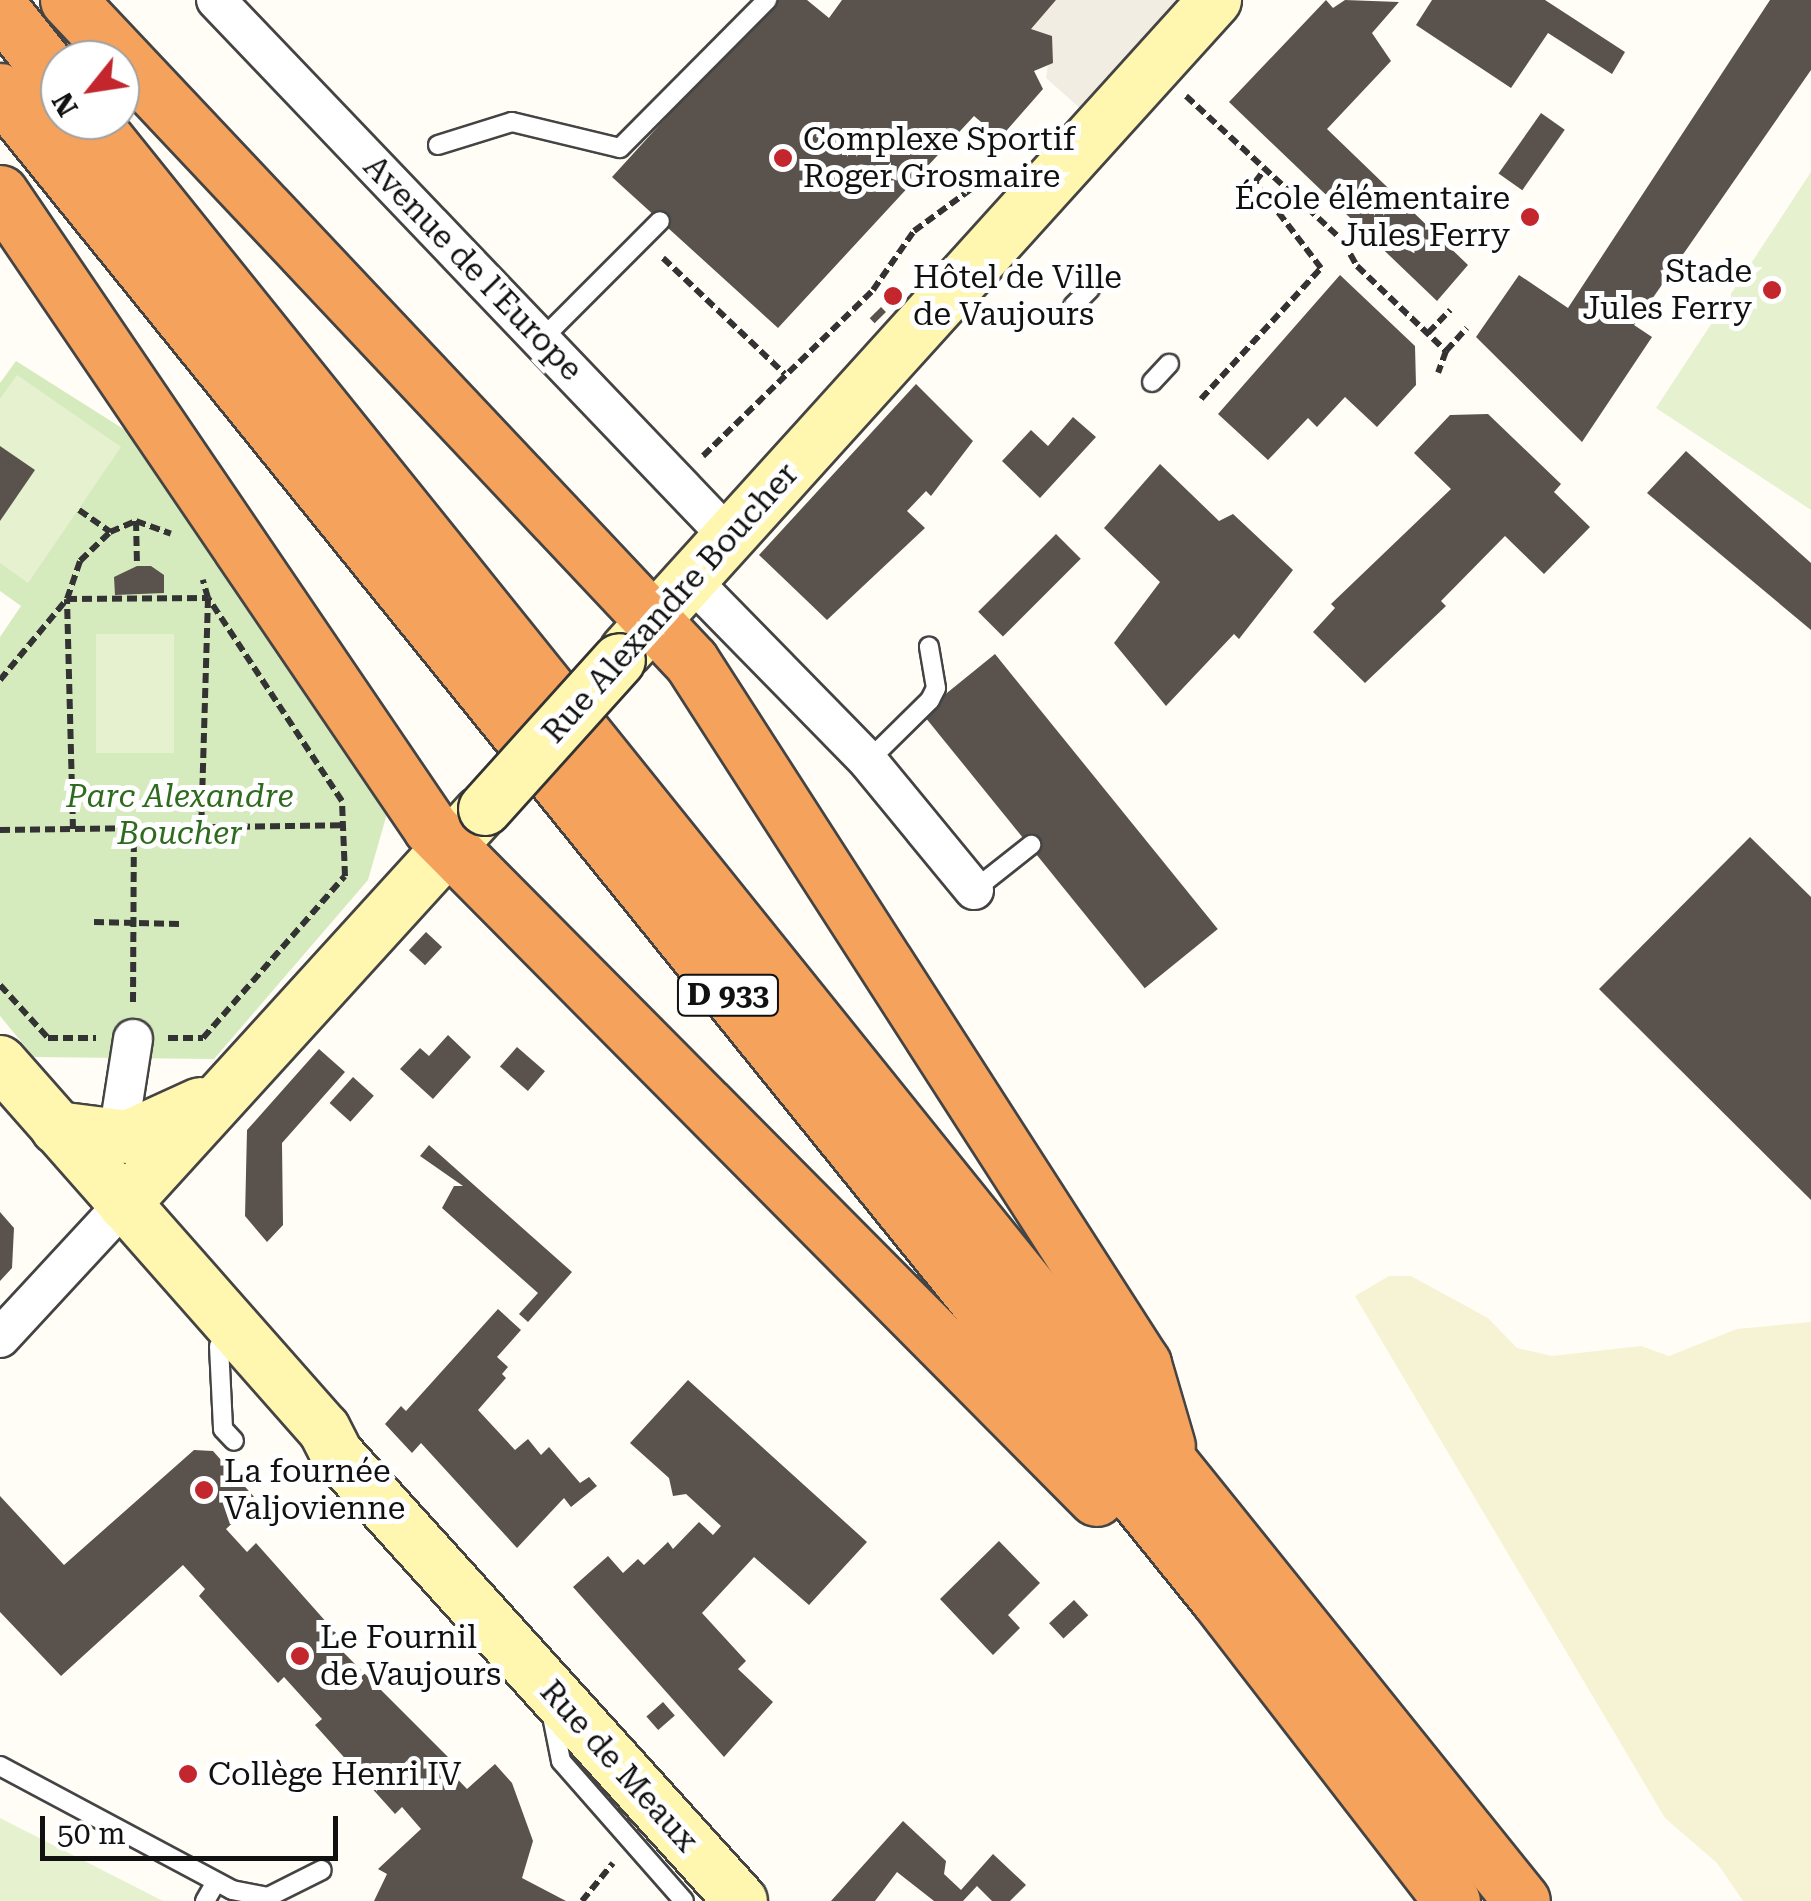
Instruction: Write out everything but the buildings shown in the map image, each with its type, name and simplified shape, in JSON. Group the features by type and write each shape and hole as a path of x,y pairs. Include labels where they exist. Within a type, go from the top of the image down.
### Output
{"highway":[{"path":"68,0 672,599 692,661 1143,1364 1174,1473"},
{"path":"0,8 40,58"},
{"name":"D 933","path":"0,90 1217,1596 1452,1901"},
{"name":"D 933","path":"106,140 1174,1473 1522,1901"},
{"path":"0,193 449,848 1118,1521 1217,1596"}],"main road":[{"name":"Rue Alexandre Boucher","path":"120,1231 232,1086 1216,0"},
{"name":"Rue de Meaux","path":"0,1062 57,1128 120,1231"},
{"name":"Rue de Meaux","path":"0,1085 218,1346 312,1443 336,1453"},
{"path":"57,1128 128,1137 232,1086"},
{"name":"Rue de Meaux","path":"0,1109 324,1429 336,1453 489,1637 546,1686 741,1901"}],"street":[{"name":"Avenue de l'Europe","path":"216,0 729,537"},
{"path":"672,599 868,761 974,890"},
{"path":"122,1116 133,1039"},
{"path":"0,1338 120,1231"}],"lane":[{"path":"438,144 512,122 620,148 767,0"},
{"path":"540,340 660,221"},
{"path":"1073,306 1090,289"},
{"path":"1152,382 1169,364"},
{"path":"868,761 930,700 936,688 929,647"},
{"path":"974,890 1031,844"},
{"path":"218,1346 224,1429 234,1441"},
{"path":"546,1686 561,1761 684,1901"},
{"path":"0,1766 252,1898 268,1897 322,1870"},
{"path":"206,1901 216,1882"}],"path":[{"path":"1178,88 1446,350"},
{"path":"695,464 873,290 914,232 1002,164"},
{"path":"1202,400 1321,268 1255,182 1265,169"},
{"path":"644,240 785,374"},
{"path":"1428,333 1450,310"},
{"path":"1438,373 1446,350 1467,328"},
{"path":"78,510 110,532"},
{"path":"136,521 137,566"},
{"path":"0,680 66,599 80,561 110,532 136,521 163,528 188,546"},
{"path":"201,572 208,598 201,828"},
{"path":"66,599 208,598"},
{"path":"0,985 48,1038 203,1038 345,876 342,800 208,598"},
{"path":"66,599 73,829"},
{"path":"0,830 344,825"},
{"path":"133,1039 134,829"},
{"path":"94,922 180,924"},
{"path":"582,1901 631,1840"}],"shaded area":[{"path":"1056,0 1184,0 1083,111 1046,78 1052,37 1031,29"},
{"path":"1389,1276 1411,1276 1488,1318 1517,1348 1552,1356 1641,1346 1669,1356 1737,1329 1811,1322 1811,1901 1743,1901 1717,1863 1665,1818 1355,1296"}],"green space":[{"name":"Stade Jules Ferry","path":"1811,172 1811,510 1656,408"},
{"name":"Parc Alexandre Boucher","path":"16,361 144,442 390,803 368,880 214,1059 34,1057 0,1016 0,637 21,606 0,591 0,383"},
{"path":"17,375 121,447 28,583 0,563 0,399"},
{"path":"96,634 174,634 174,753 96,753"},
{"path":"0,1818 163,1901 0,1901"}],"place":[{"name":"Complexe Sportif Roger Grosmaire","path":"783,158"},
{"name":"École élémentaire Jules Ferry","path":"1530,217"},
{"name":"Stade Jules Ferry","path":"1772,290"},
{"name":"Hôtel de Ville de Vaujours","path":"893,296"},
{"name":"La fournée Valjovienne","path":"204,1490"},
{"name":"Le Fournil de Vaujours","path":"300,1656"},
{"name":"Collège Henri IV","path":"188,1774"}]}
